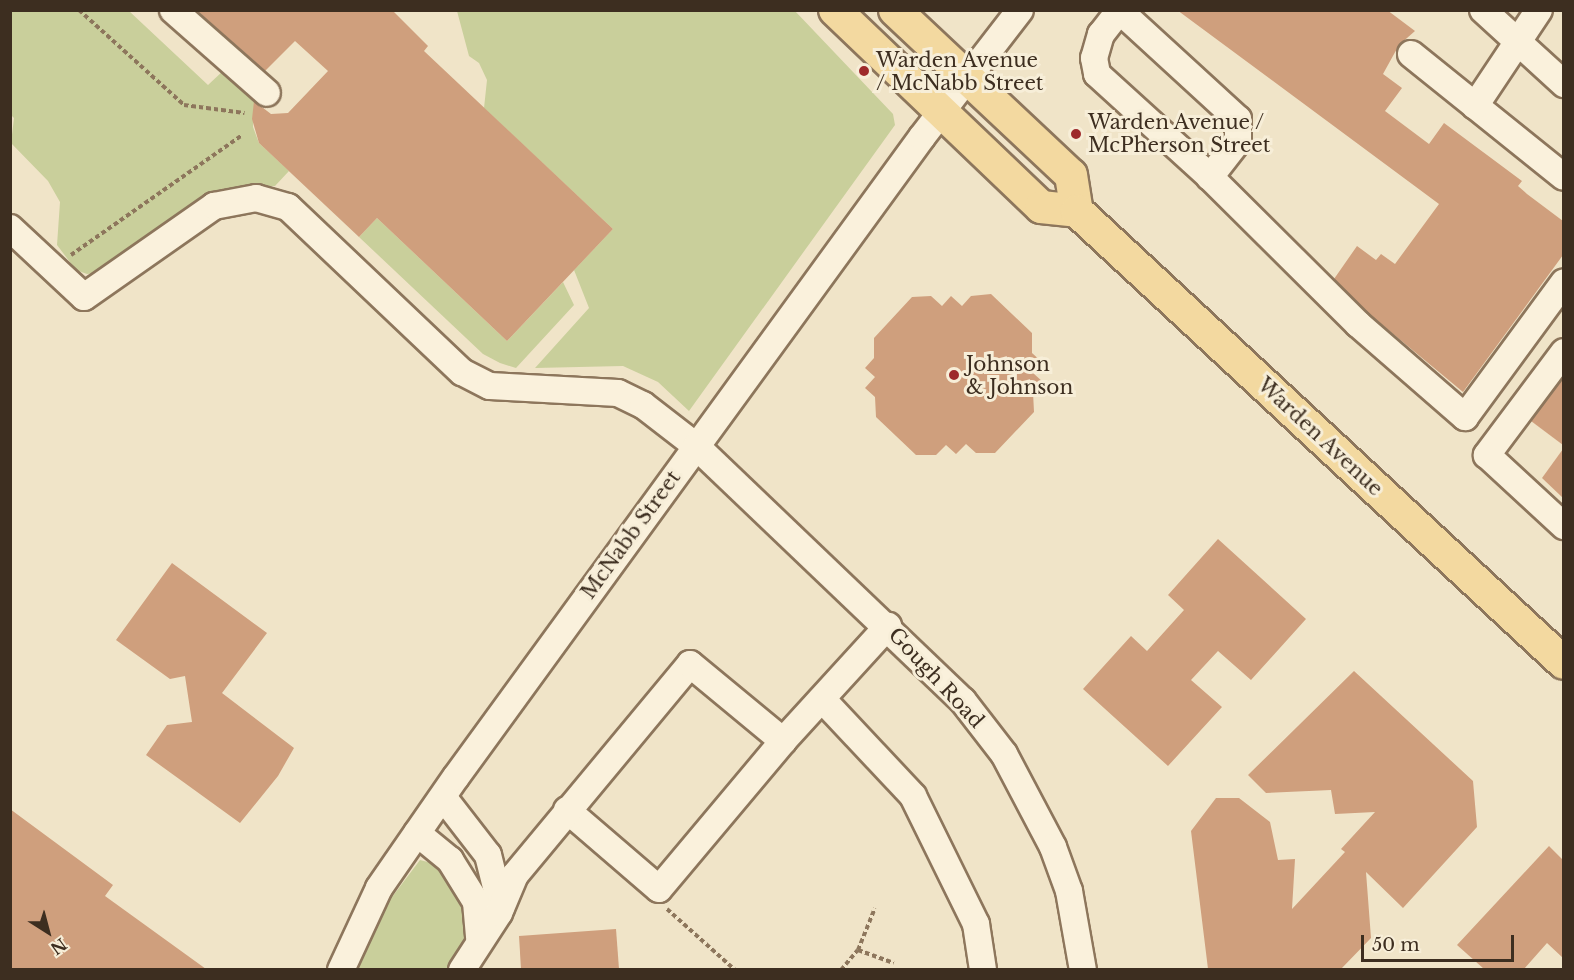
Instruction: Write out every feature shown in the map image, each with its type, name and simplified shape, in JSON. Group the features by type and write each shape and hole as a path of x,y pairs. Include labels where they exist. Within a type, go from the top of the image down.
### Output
{"main road":[{"path":"835,10 1041,207 1077,211 1071,175 966,80 895,10"},
{"name":"Warden Avenue","path":"1077,211 1563,663"}],"street":[{"path":"173,10 267,93"},
{"name":"McNabb Street","path":"341,969 379,888 442,797 941,111 1020,10"},
{"path":"1483,10 1563,84"},
{"path":"1475,106 1539,10"},
{"path":"1210,177 1238,141 1238,119 1120,11 1101,34 1094,58 1097,74 1210,177 1358,324 1465,417 1563,282"},
{"path":"1411,54 1563,177"},
{"name":"Gough Road","path":"53,268 84,297 214,206 256,198 288,207 462,372 490,386 618,393 644,405 696,446 888,626 963,701 1007,760 1053,847 1065,880 1083,969"},
{"path":"10,228 53,268"},
{"path":"1563,352 1487,455 1563,526"},
{"path":"567,810 659,889 783,741 888,626"},
{"path":"462,969 479,938 501,907 514,875 690,664 783,741"},
{"path":"822,699 913,796 976,924 983,969"},
{"path":"442,797 488,855 501,907"},
{"path":"417,833 450,860 476,902 479,938"}],"path":[{"path":"79,10 184,105 244,113"},
{"path":"53,268 242,136"},
{"path":"662,905 735,969"},
{"path":"841,969 858,950 875,908"},
{"path":"858,950 894,963"}],"green space":[{"path":"14,10 129,11 208,85 224,70 263,98 253,111 253,127 259,143 289,171 275,186 242,187 221,194 104,272 87,274 76,270 57,245 60,202 48,181 11,143 14,118 10,114 10,14"},
{"path":"457,11 795,11 893,114 895,125 689,411 658,382 623,366 535,368 589,308 574,270 613,229 484,108 487,80 479,63 469,56"},
{"path":"377,218 507,341 563,282 574,305 516,368 500,363 483,354 359,237"},
{"path":"420,860 439,865 469,911 467,945 454,969 356,970 383,909"}],"building":[{"path":"196,10 392,10 428,46 424,51 613,229 507,341 377,218 359,237 259,143 252,119 254,101 271,114 288,113 328,71 295,41 265,71"},
{"path":"1177,10 1387,10 1415,31 1399,45 1383,74 1402,88 1385,111 1429,144 1444,123 1522,181 1518,186 1563,221 1563,255 1463,392 1368,313 1334,279 1357,246 1376,260 1381,254 1395,264 1439,204"},
{"name":"Johnson & Johnson","path":"991,294 1032,333 1032,353 1043,363 1033,373 1043,382 1033,392 1034,412 995,453 976,453 966,444 956,454 946,445 936,455 916,455 876,417 875,397 865,388 875,377 865,368 874,358 874,338 912,297 931,296 942,306 951,296 962,306 971,296"},
{"path":"1563,378 1563,445 1531,421"},
{"path":"1563,449 1563,498 1542,478"},
{"path":"1218,539 1306,619 1251,680 1218,651 1191,680 1222,707 1168,766 1083,689 1131,636 1147,651 1184,610 1168,595"},
{"path":"172,563 267,633 222,693 294,748 278,776 240,823 146,755 167,725 192,722 185,676 170,679 116,640"},
{"path":"1354,671 1473,781 1477,827 1403,908 1366,872 1371,938 1341,969 1208,969 1191,831 1216,798 1239,798 1270,822 1278,860 1295,859 1292,909 1345,852 1341,849 1375,812 1335,814 1331,790 1266,793 1248,775"},
{"path":"10,809 113,885 105,896 206,969 10,969"},
{"path":"1549,846 1563,860 1563,958 1547,943 1524,969 1484,969 1457,945"},
{"path":"616,929 619,969 521,969 519,936"}],"place":[{"name":"Warden Avenue / McNabb Street","path":"864,71"},
{"name":"Warden Avenue / McPherson Street","path":"1076,134"},
{"name":"Johnson & Johnson","path":"954,375"}]}
